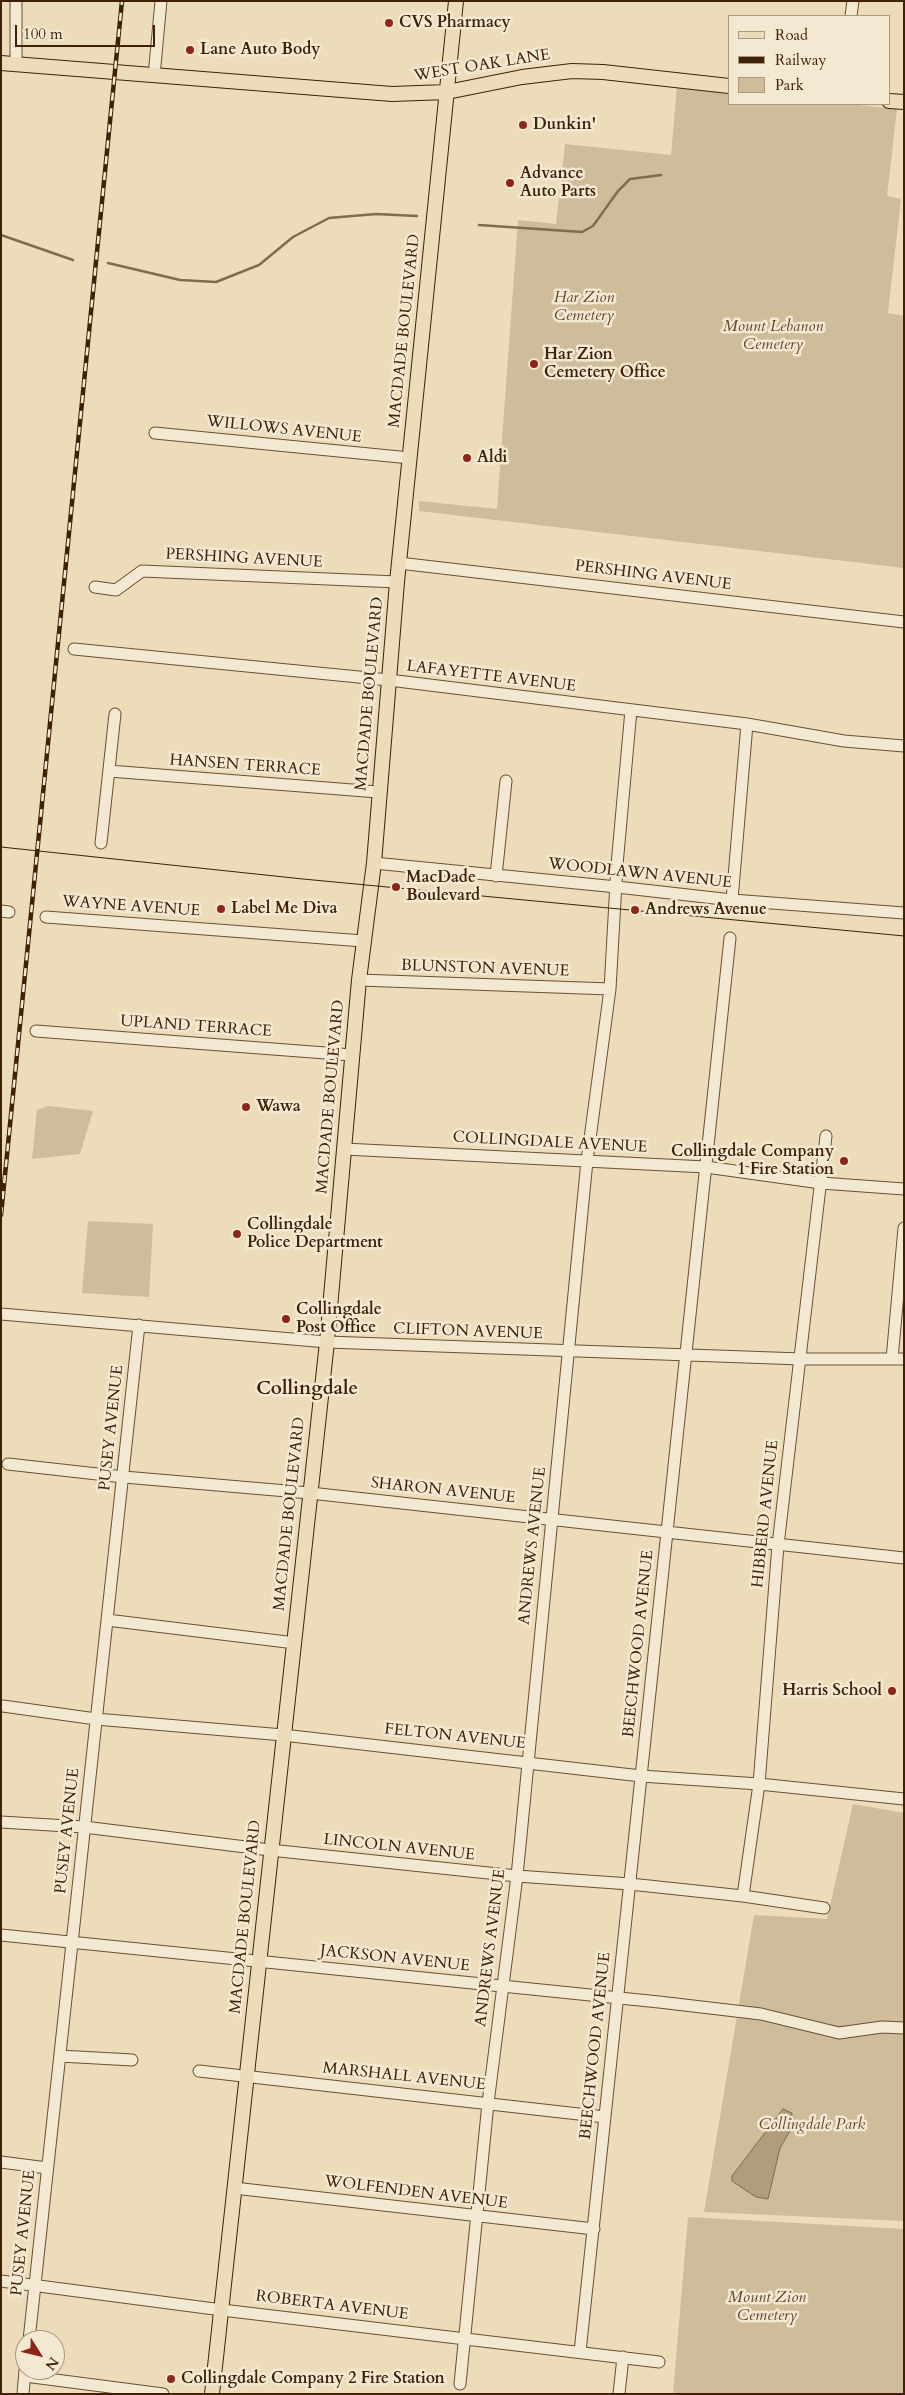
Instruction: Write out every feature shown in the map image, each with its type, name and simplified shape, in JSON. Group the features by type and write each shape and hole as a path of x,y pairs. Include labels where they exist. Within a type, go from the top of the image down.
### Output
{"main road":[{"path":"448,92 456,1"},
{"name":"WEST OAK LANE","path":"1,63 392,94 448,92 545,73 572,71 603,72 728,86"},
{"name":"MACDADE BOULEVARD","path":"212,2394 270,1850 295,1643 326,1342 358,980 374,863 378,792 397,582 448,92"},
{"path":"890,101 904,102"}],"street":[{"path":"16,1 16,64"},
{"path":"154,76 161,1"},
{"path":"851,15 853,1"},
{"name":"WILLOWS AVENUE","path":"155,434 410,458"},
{"name":"PERSHING AVENUE","path":"399,563 904,622"},
{"name":"PERSHING AVENUE","path":"95,587 116,590 142,571 397,582"},
{"name":"LAFAYETTE AVENUE","path":"74,649 389,680 747,724 844,741 904,746"},
{"name":"ANDREWS AVENUE","path":"460,2384 488,2103 517,1876 587,1161 610,989 632,710"},
{"path":"100,843 115,714"},
{"path":"732,900 747,724"},
{"name":"HANSEN TERRACE","path":"109,771 378,792"},
{"path":"496,876 506,781"},
{"name":"WOODLAWN AVENUE","path":"374,863 732,900 904,913"},
{"name":"WAYNE AVENUE","path":"46,916 363,940"},
{"name":"BEECHWOOD AVENUE","path":"580,2352 730,938"},
{"name":"BLUNSTON AVENUE","path":"358,980 610,989"},
{"name":"UPLAND TERRACE","path":"36,1031 352,1055"},
{"name":"HIBBERD AVENUE","path":"744,1896 759,1784 778,1545 826,1136"},
{"name":"COLLINGDALE AVENUE","path":"344,1149 706,1167 821,1183 904,1189"},
{"path":"898,1359 904,1228"},
{"name":"CLIFTON AVENUE","path":"1,1314 326,1342 569,1352 686,1353 801,1359 898,1359"},
{"name":"PUSEY AVENUE","path":"30,2330 84,1827 124,1478 139,1325"},
{"name":"SHARON AVENUE","path":"8,1464 124,1478 310,1493 904,1558"},
{"path":"107,1620 295,1643"},
{"name":"FELTON AVENUE","path":"3,1706 96,1719 283,1735 527,1761 641,1776 759,1784 904,1799"},
{"name":"LINCOLN AVENUE","path":"1,1822 84,1827 270,1850 517,1876 630,1884 744,1896 824,1908"},
{"name":"JACKSON AVENUE","path":"1,1935 761,2014 839,2033 882,2027 904,2028"},
{"path":"60,2056 132,2060"},
{"name":"MARSHALL AVENUE","path":"199,2071 605,2117"},
{"path":"1,2162 47,2168"},
{"name":"WOLFENDEN AVENUE","path":"234,2188 594,2229"},
{"name":"ROBERTA AVENUE","path":"1,2281 222,2310 659,2362"},
{"path":"619,2394 623,2358"},
{"path":"65,2379 163,2394"},
{"path":"23,2394 24,2380"}],"green space":[{"path":"677,86 728,92 728,105 858,105 897,109 887,196 901,199 888,313 904,316 904,568 419,511 419,501 497,509 518,220 556,224 565,144 671,155"},
{"path":"48,1106 93,1111 80,1154 32,1159 37,1110"},
{"path":"88,1221 153,1224 149,1297 82,1293"},
{"name":"Collingdale Park","path":"853,1804 904,1813 904,2221 704,2212 754,1915 827,1919"},
{"name":"Mount Zion Cemetery","path":"688,2217 904,2229 904,2394 673,2394"}],"shaded area":[{"path":"783,2109 792,2113 790,2131 780,2148 768,2199 756,2197 732,2181 732,2176"}],"waterway":[{"path":"479,225 582,232 593,226 618,191 630,179 661,175"},
{"path":"108,263 180,280 216,282 259,265 293,237 329,218 376,214 417,216"},
{"path":"1,235 73,260"}],"tram line":[{"path":"1,847 303,879 904,936"}],"railway":[{"path":"1,1215 122,1"}],"place":[{"name":"CVS Pharmacy","path":"389,23"},
{"name":"Lane Auto Body","path":"190,50"},
{"name":"Dunkin'","path":"523,125"},
{"name":"Advance Auto Parts","path":"510,183"},
{"name":"Har Zion Cemetery Office","path":"534,364"},
{"name":"Aldi","path":"467,458"},
{"name":"MacDade Boulevard","path":"396,887"},
{"name":"Label Me Diva","path":"221,909"},
{"name":"Andrews Avenue","path":"635,910"},
{"name":"Wawa","path":"246,1107"},
{"name":"Collingdale Company 1 Fire Station","path":"844,1161"},
{"name":"Collingdale Police Department","path":"237,1234"},
{"name":"Collingdale Post Office","path":"286,1319"},
{"name":"Harris School","path":"892,1691"},
{"name":"Collingdale Company 2 Fire Station","path":"171,2379"}],"district":[{"name":"Collingdale","path":"307,1390"}],"park label":[{"name":"Har Zion Cemetery","path":"584,307"},
{"name":"Mount Lebanon Cemetery","path":"773,336"}]}
